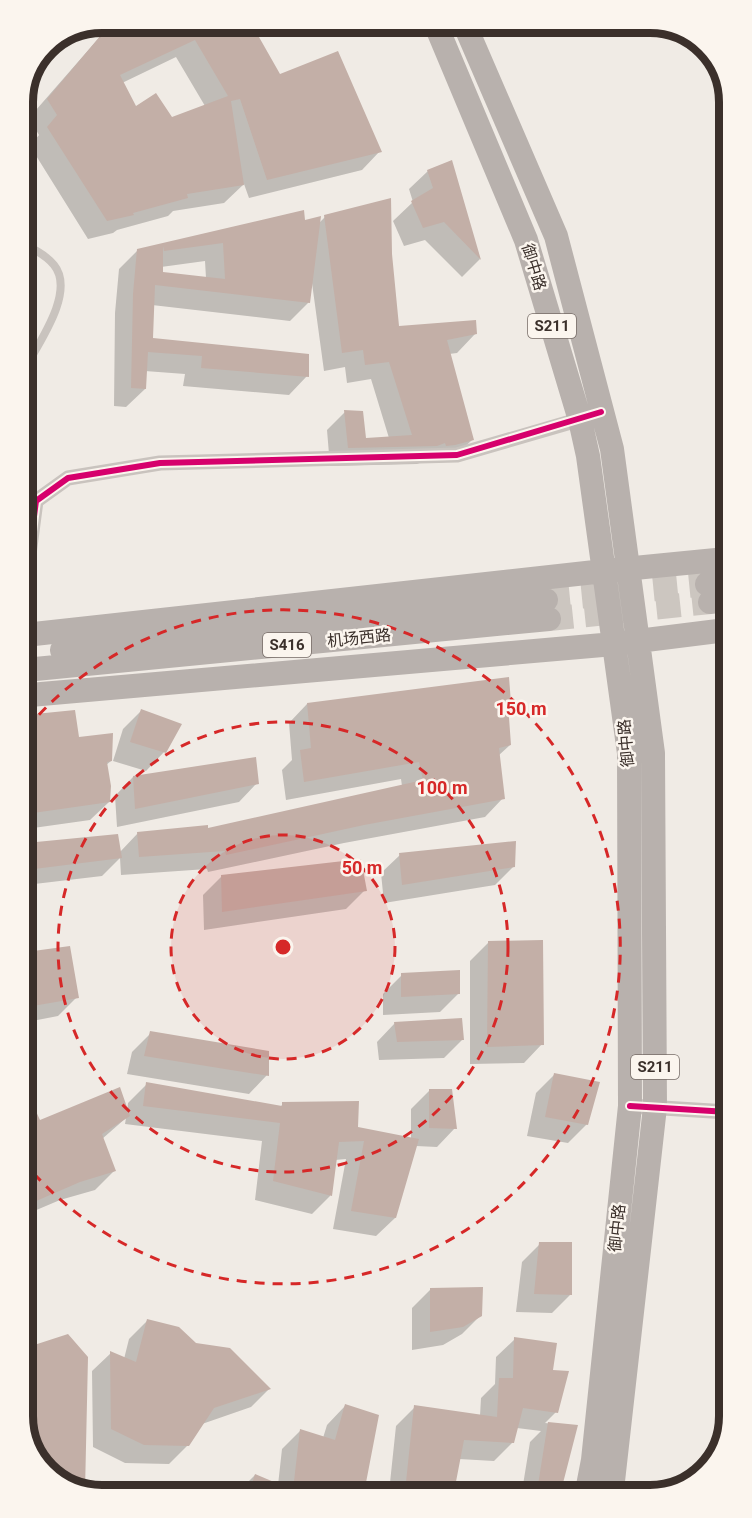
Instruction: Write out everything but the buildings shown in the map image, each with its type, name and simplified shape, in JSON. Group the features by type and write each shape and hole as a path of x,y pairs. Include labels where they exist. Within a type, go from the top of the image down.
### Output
{"main road":[{"name":"御中路","path":"439,33 526,240 590,416 612,449 628,568 626,643 629,753 630,1106 593,1460 588,1485"},
{"name":"御中路","path":"468,33 555,236 590,416 588,456 604,571 626,643 653,753 655,1107 613,1485"},
{"path":"33,635 719,560"},
{"name":"机场西路","path":"33,653 548,609 33,669"},
{"path":"33,695 626,643 719,631"}],"street":[{"path":"33,524 36,501 68,478 160,463 458,456 590,416"},
{"path":"630,1106 719,1111"}],"lane":[{"path":"33,249 53,263 60,276 62,289 58,304 33,353"}],"tunnel":[{"path":"546,600 707,584"},
{"path":"549,619 710,602"}],"cycle path":[{"path":"33,524 36,501 68,478 160,463 457,455 601,412"},
{"path":"630,1106 719,1111"}]}
